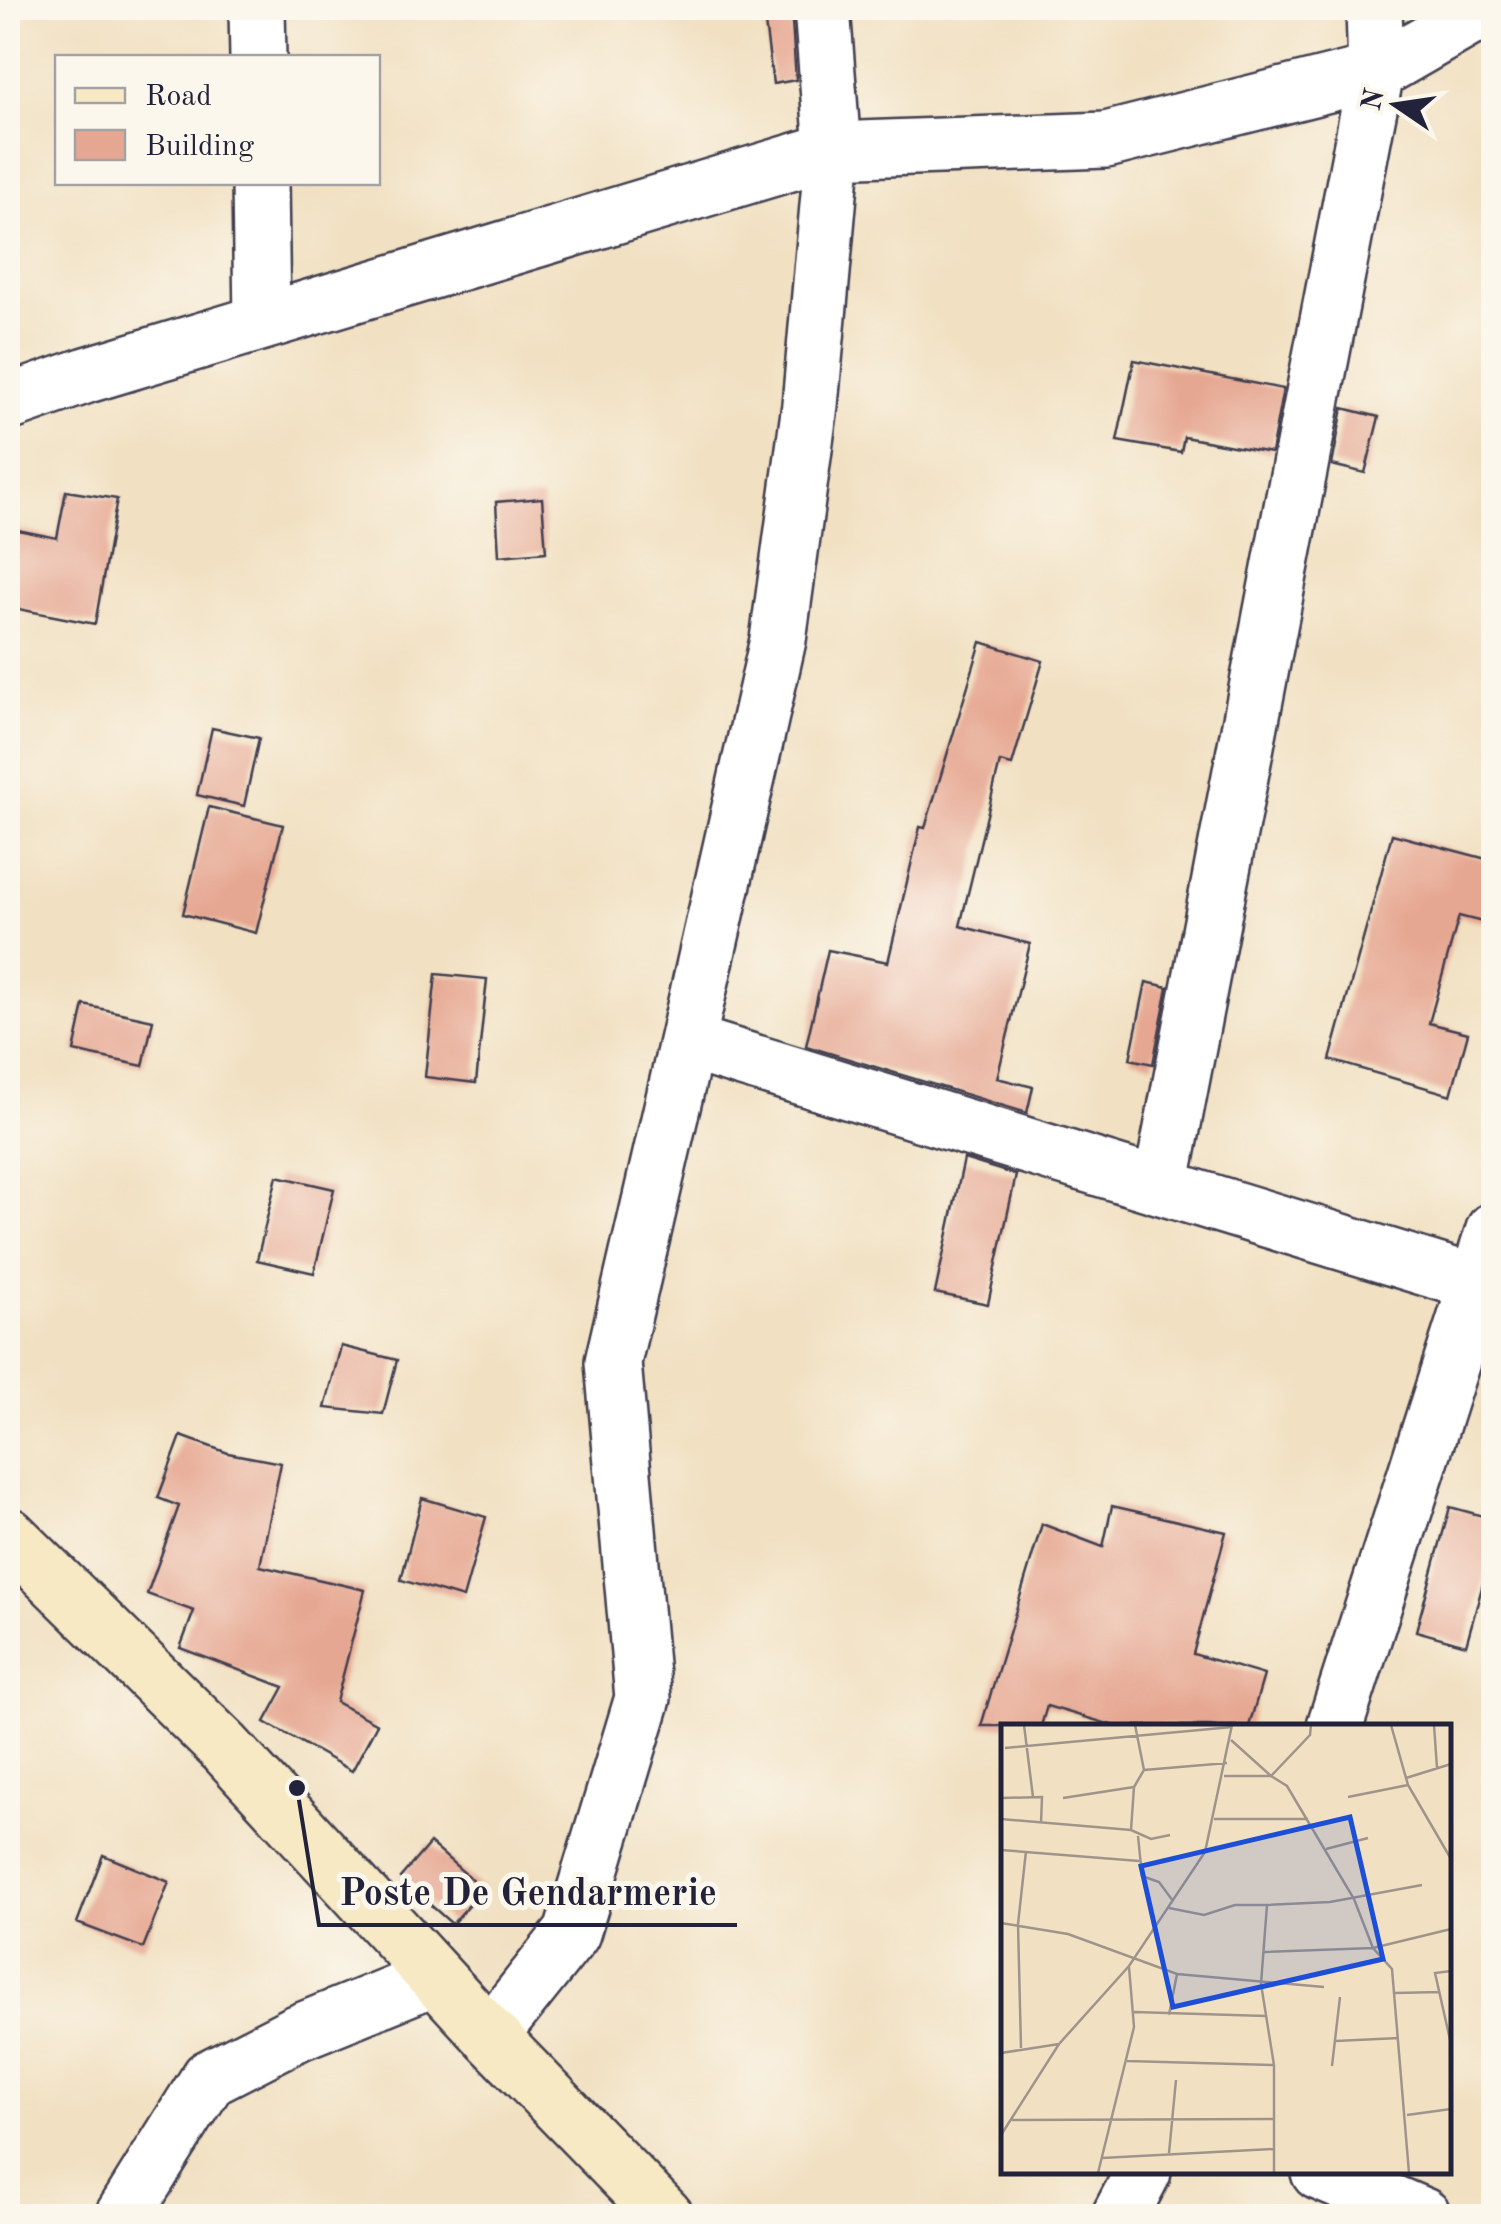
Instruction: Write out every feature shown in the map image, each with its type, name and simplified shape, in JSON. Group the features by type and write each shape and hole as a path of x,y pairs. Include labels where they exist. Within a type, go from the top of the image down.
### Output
{"street":[{"path":"258,8 258,55"},
{"path":"490,2036 572,1934 643,1698 613,1362 778,640 810,405 833,150 822,8"},
{"path":"1161,1186 1376,72 1374,8"},
{"path":"8,404 87,375 833,150 1106,140 1376,72 1487,8"},
{"path":"260,185 262,322"},
{"path":"687,1042 1486,1285"},
{"path":"1335,1724 1486,1285 1494,1230"},
{"path":"8,1534 225,1748 490,2036 664,2216"},
{"path":"122,2216 209,2078 298,2033 435,1976"},
{"path":"1120,2216 1142,2174"},
{"path":"1325,2174 1423,2216"}],"building":[{"path":"763,8 791,8 796,80 773,84"},
{"path":"1134,360 1283,389 1271,453 1184,437 1181,452 1117,441"},
{"path":"1343,408 1379,417 1365,473 1332,465"},
{"path":"66,491 117,499 95,624 8,607 8,528 57,538"},
{"path":"542,498 546,552 499,556 496,502"},
{"path":"981,642 1043,661 1012,765 1000,762 960,926 1030,944 997,1078 1033,1087 1027,1113 806,1046 828,950 888,962 920,827 925,828"},
{"path":"212,728 259,738 244,806 197,795"},
{"path":"209,807 283,825 256,933 183,914"},
{"path":"1392,834 1494,861 1494,925 1459,916 1429,1023 1468,1033 1451,1095 1330,1060"},
{"path":"436,974 487,979 476,1083 425,1077"},
{"path":"1146,982 1168,987 1153,1064 1130,1059"},
{"path":"84,1005 153,1020 143,1066 74,1051"},
{"path":"964,1159 1016,1175 988,1304 935,1293"},
{"path":"277,1176 334,1189 314,1273 257,1260"},
{"path":"341,1346 397,1360 383,1414 325,1408"},
{"path":"181,1436 228,1453 281,1463 260,1566 365,1590 336,1702 377,1724 352,1771 265,1722 284,1687 180,1648 194,1611 147,1594 179,1506 158,1498"},
{"path":"422,1498 486,1517 463,1598 401,1580"},
{"path":"1112,1506 1226,1532 1193,1654 1264,1675 1250,1724 1108,1724 1047,1706 1042,1724 981,1726 1042,1524 1103,1547"},
{"path":"1450,1507 1494,1519 1494,1544 1466,1645 1416,1631"},
{"path":"430,1843 483,1889 452,1924 400,1878"},
{"path":"103,1855 169,1882 143,1948 77,1923"}],"place":[{"name":"Poste De Gendarmerie","path":"297,1788"}]}
